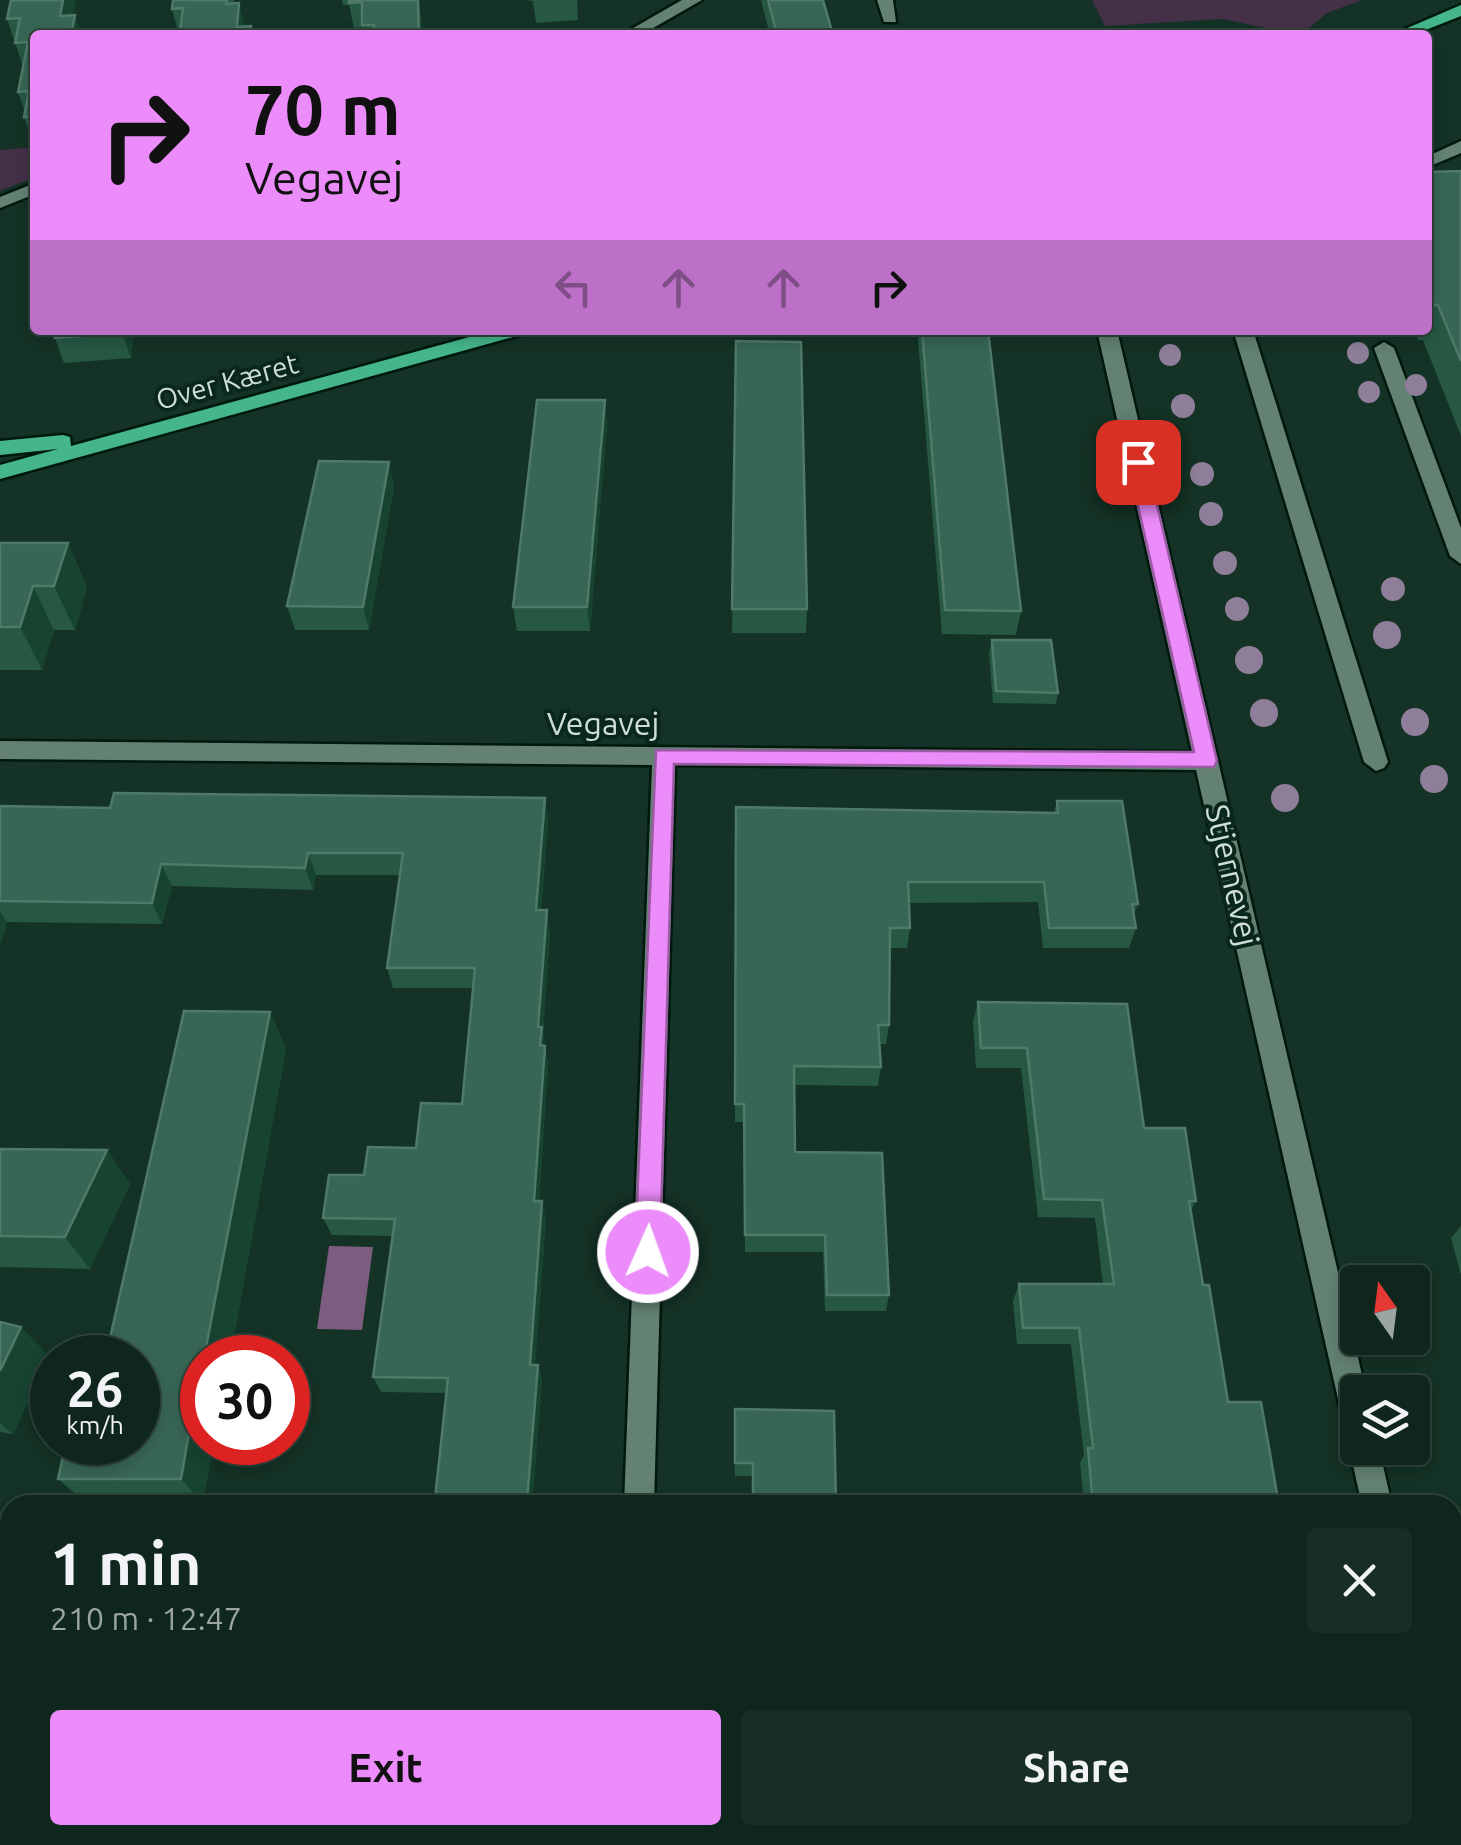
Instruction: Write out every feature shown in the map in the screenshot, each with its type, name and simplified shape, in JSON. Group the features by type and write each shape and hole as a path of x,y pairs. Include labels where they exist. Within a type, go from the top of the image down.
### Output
{"main road":[{"path":"1411,30 1461,10"},
{"name":"Over Kæret","path":"0,472 498,335"},
{"name":"Over Kæret","path":"0,448 123,436"}],"street":[{"path":"638,30 694,0"},
{"path":"884,0 890,19"},
{"path":"1432,160 1461,146"},
{"path":"0,204 30,190"},
{"name":"Stjernevej","path":"1108,335 1347,1375"},
{"path":"1245,335 1376,762"},
{"path":"1384,348 1461,556"},
{"name":"Vegavej","path":"0,750 1206,761"},
{"path":"639,1495 664,756"},
{"path":"1368,1465 1375,1495"}],"shaded area":[{"path":"1092,0 1362,0 1327,13 1307,30 1276,30 1222,19 1105,26"},
{"path":"30,147 30,179 0,191 0,150"},
{"path":"329,1246 373,1247 362,1330 317,1329"}],"building":[{"path":"11,0 63,0 60,16 75,15 72,30 30,30 30,116 24,117 29,91 18,92 28,42 15,43 20,18 7,19"},
{"path":"173,0 239,3 237,27 251,26 251,30 180,30 183,8 172,9"},
{"path":"349,0 418,0 419,30 374,30 374,25 362,25 362,2"},
{"path":"768,0 823,0 832,30 776,30"},
{"path":"1461,171 1461,361 1438,305 1432,305 1432,172"},
{"path":"922,335 989,335 1021,611 945,610"},
{"path":"736,341 801,342 807,609 732,609"},
{"path":"537,400 605,400 587,607 513,607"},
{"path":"319,461 389,462 363,607 287,606"},
{"path":"0,543 68,543 54,586 33,586 20,627 0,627"},
{"path":"992,640 1051,640 1058,693 996,691"},
{"path":"114,793 545,798 536,910 547,910 538,1027 542,1027 540,1045 545,1046 534,1201 542,1201 530,1365 538,1365 527,1495 435,1495 448,1378 373,1377 395,1219 323,1218 329,1175 364,1175 368,1147 416,1148 421,1103 462,1104 475,968 387,968 403,853 308,853 305,868 161,864 152,903 0,901 0,806 110,808"},
{"path":"1057,801 1122,801 1138,904 1132,904 1136,928 1049,928 1044,882 908,882 910,928 890,928 889,1025 878,1025 881,1067 794,1066 795,1152 882,1153 889,1295 827,1295 825,1235 745,1235 744,1104 735,1104 736,807 1058,813"},
{"path":"978,1002 1127,1004 1144,1128 1185,1128 1196,1201 1189,1201 1203,1285 1209,1285 1228,1402 1261,1402 1277,1495 1092,1495 1088,1448 1093,1448 1079,1328 1023,1328 1019,1284 1114,1284 1102,1200 1044,1199 1027,1048 981,1048"},
{"path":"184,1011 270,1012 208,1335 180,1335 181,1479 58,1479 61,1465 160,1465 160,1335 111,1335"},
{"path":"0,1149 107,1150 65,1237 0,1236"},
{"path":"0,1322 21,1327 0,1371"},
{"path":"735,1409 834,1411 836,1495 753,1495 753,1463 735,1463"}],"route":[{"path":"648,1252 664,756 1206,761 1138,462"}]}
